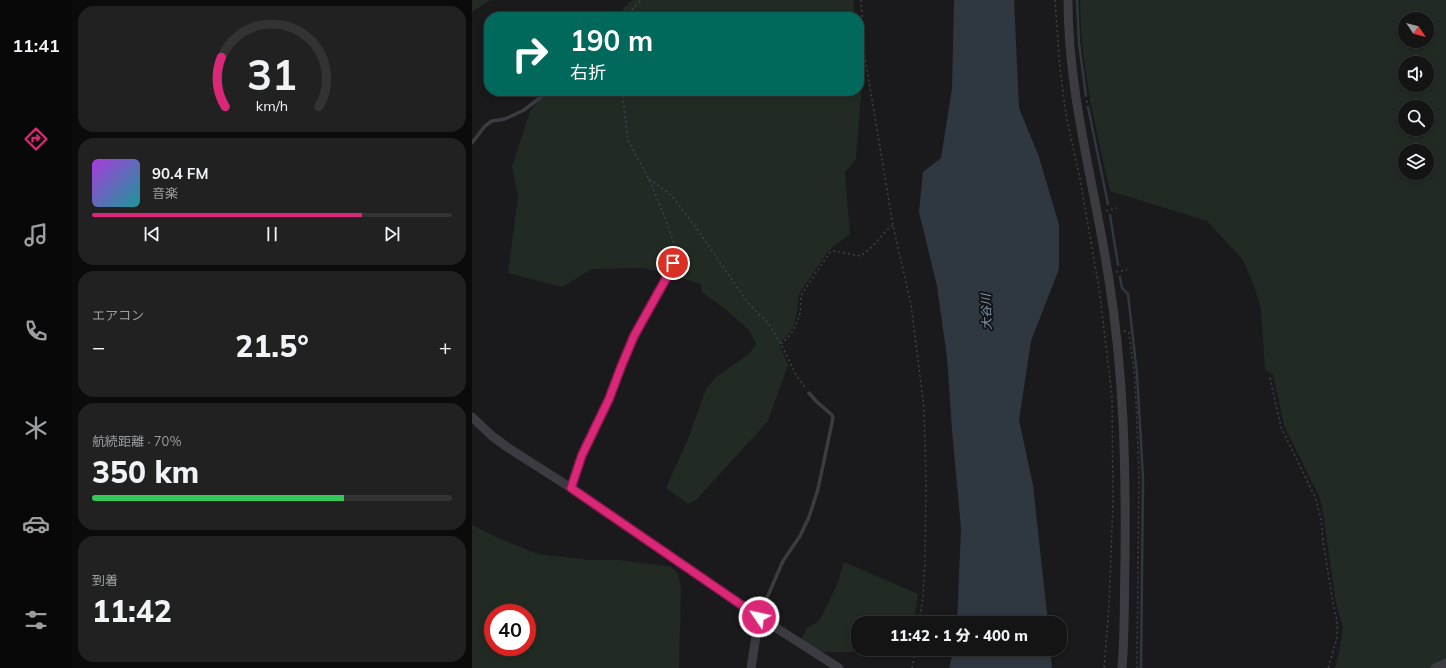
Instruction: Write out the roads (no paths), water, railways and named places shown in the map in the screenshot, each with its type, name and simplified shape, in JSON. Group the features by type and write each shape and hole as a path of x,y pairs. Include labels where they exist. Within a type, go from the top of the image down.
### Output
{"street":[{"path":"1068,0 1069,44 1076,104 1098,213 1108,274 1116,331 1122,401 1125,480 1122,668"},
{"path":"472,417 492,436 507,447 571,488 759,617 839,668"},
{"path":"751,668 759,617"},
{"path":"1435,668 1446,663"}],"lane":[{"path":"472,143 492,121 505,119 524,110 542,96"},
{"path":"571,488 582,455 609,399 634,336 668,275 673,263"},
{"path":"759,617 783,561 806,525 818,489 833,418 832,415 809,393"}],"water":[{"name":"大谷川","path":"954,0 1014,0 1019,108 1039,157 1059,225 1059,269 1031,341 1019,420 1033,485 1047,616 957,616 961,528 947,357 937,286 919,212 923,172 941,158 952,89"},
{"path":"952,656 1051,656 1052,668 949,668"}],"waterway":[{"path":"1077,0 1079,43 1086,96"},
{"path":"1088,107 1108,204"},
{"path":"1110,215 1118,265"},
{"path":"1120,277 1122,288 1128,294 1137,374 1143,478 1141,668"}]}
